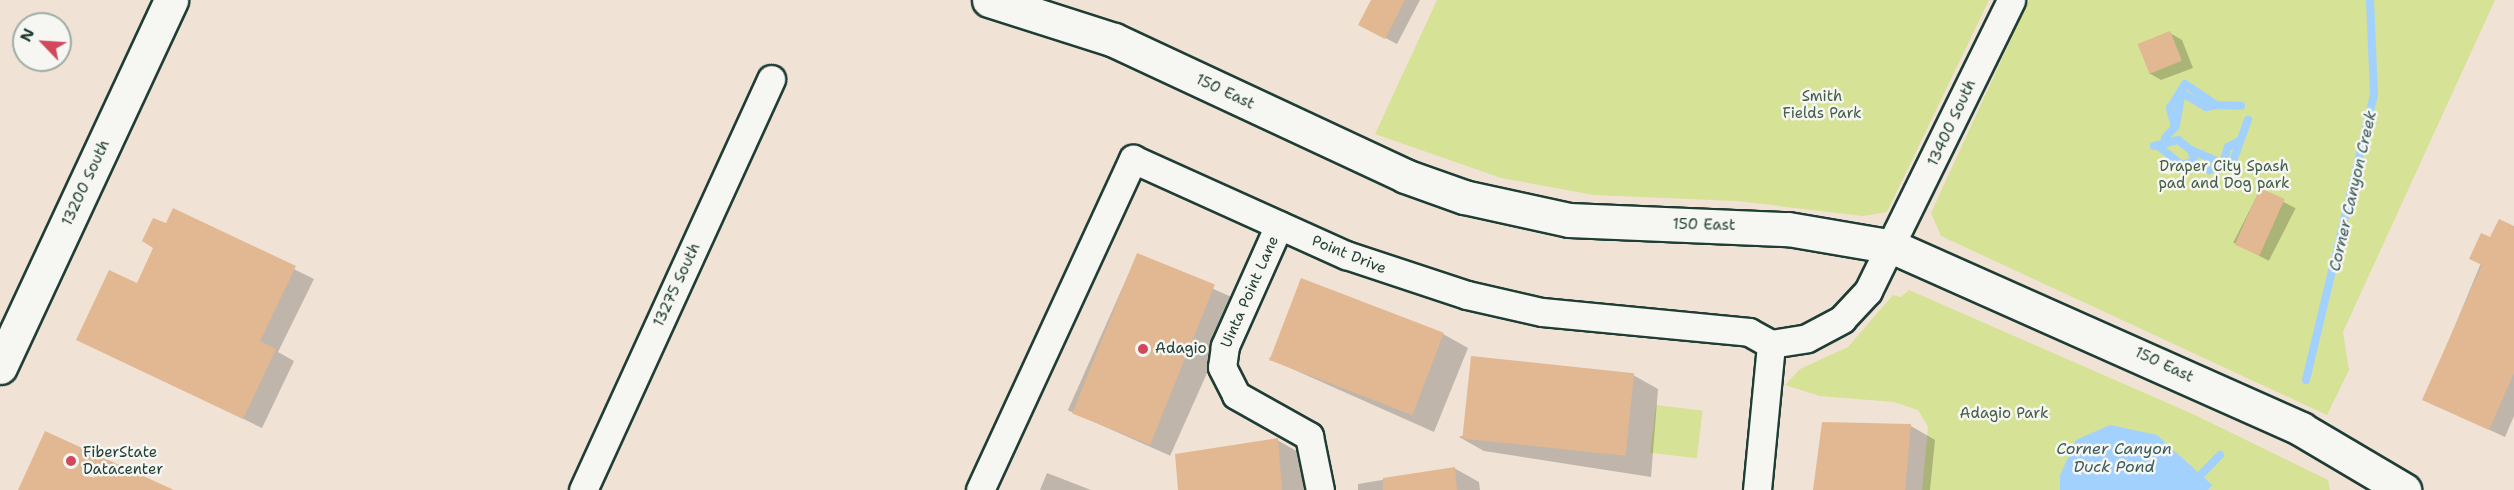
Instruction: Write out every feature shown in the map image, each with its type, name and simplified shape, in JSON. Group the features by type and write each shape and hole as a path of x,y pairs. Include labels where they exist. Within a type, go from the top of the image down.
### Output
{"street":[{"name":"13200 South","path":"0,367 171,0"},
{"name":"150 East","path":"989,0 1114,40 1405,176 1464,197 1569,220 1788,229 1893,247 2301,429 2404,490"},
{"name":"13400 South","path":"1893,247 2011,0"},
{"name":"13275 South","path":"583,490 771,79"},
{"name":"Point Drive","path":"980,490 1133,159 1279,225 1405,277 1467,295 1542,312 1749,332 1771,344"},
{"name":"Uinta Point Lane","path":"1279,225 1225,346 1222,367 1236,395 1309,436 1320,490"},
{"path":"1757,490 1771,344 1808,338 1842,319 1868,291 1893,247"}],"green space":[{"name":"Smith Fields Park","path":"1437,0 1989,0 1887,212 1863,216 1737,201 1594,195 1501,178 1375,134"},
{"name":"Draper City Spash pad and Dog park","path":"2029,0 2495,0 2343,332 2349,370 2327,415 1941,236 1931,213"},
{"name":"Adagio Park","path":"1909,290 2195,415 2328,480 2330,490 1922,490 1928,427 1918,410 1894,402 1820,396 1785,385 1800,369 1848,347 1893,295 1901,297"},
{"path":"1656,405 1703,411 1697,458 1650,453"}],"water":[{"name":"Corner Canyon Duck Pond","path":"2110,425 2157,435 2212,485 2208,490 2060,490 2060,475 2076,440"}],"building":[{"path":"1371,0 1405,0 1385,39 1358,25"},
{"path":"2170,31 2182,61 2150,74 2138,44"},
{"path":"2260,188 2285,199 2259,256 2235,245"},
{"path":"173,208 296,266 260,341 276,349 243,419 76,340 109,270 137,283 153,248 142,241 153,218 166,223"},
{"path":"2499,219 2514,226 2514,373 2489,430 2422,400 2482,265 2469,259 2481,233 2490,237"},
{"name":"Adagio","path":"1137,253 1215,284 1150,445 1072,413"},
{"path":"1301,278 1444,333 1412,415 1269,360"},
{"path":"1471,356 1634,373 1625,456 1462,439"},
{"path":"1822,422 1911,424 1905,490 1813,490"},
{"name":"FiberState Datacenter","path":"45,431 174,490 18,490"},
{"path":"1278,438 1282,490 1178,490 1175,454"},
{"path":"1455,467 1457,490 1383,490 1383,478"}],"waterway":[{"name":"Corner Canyon Creek","path":"2306,380 2374,95 2370,0"},
{"path":"2165,138 2175,127 2170,108 2185,84 2216,105 2241,106"},
{"path":"2182,93 2206,107 2216,105"},
{"path":"2176,125 2181,96"},
{"path":"2154,146 2178,140 2191,150 2195,163 2209,170 2233,161 2248,120"},
{"path":"2223,163 2228,147 2239,141"},
{"path":"2157,145 2182,165 2194,161"},
{"path":"2191,150 2219,162"},
{"name":"Corner Canyon Creek","path":"2186,490 2220,455"}],"place":[{"name":"Adagio","path":"1143,349"},
{"name":"FiberState Datacenter","path":"71,461"}]}
